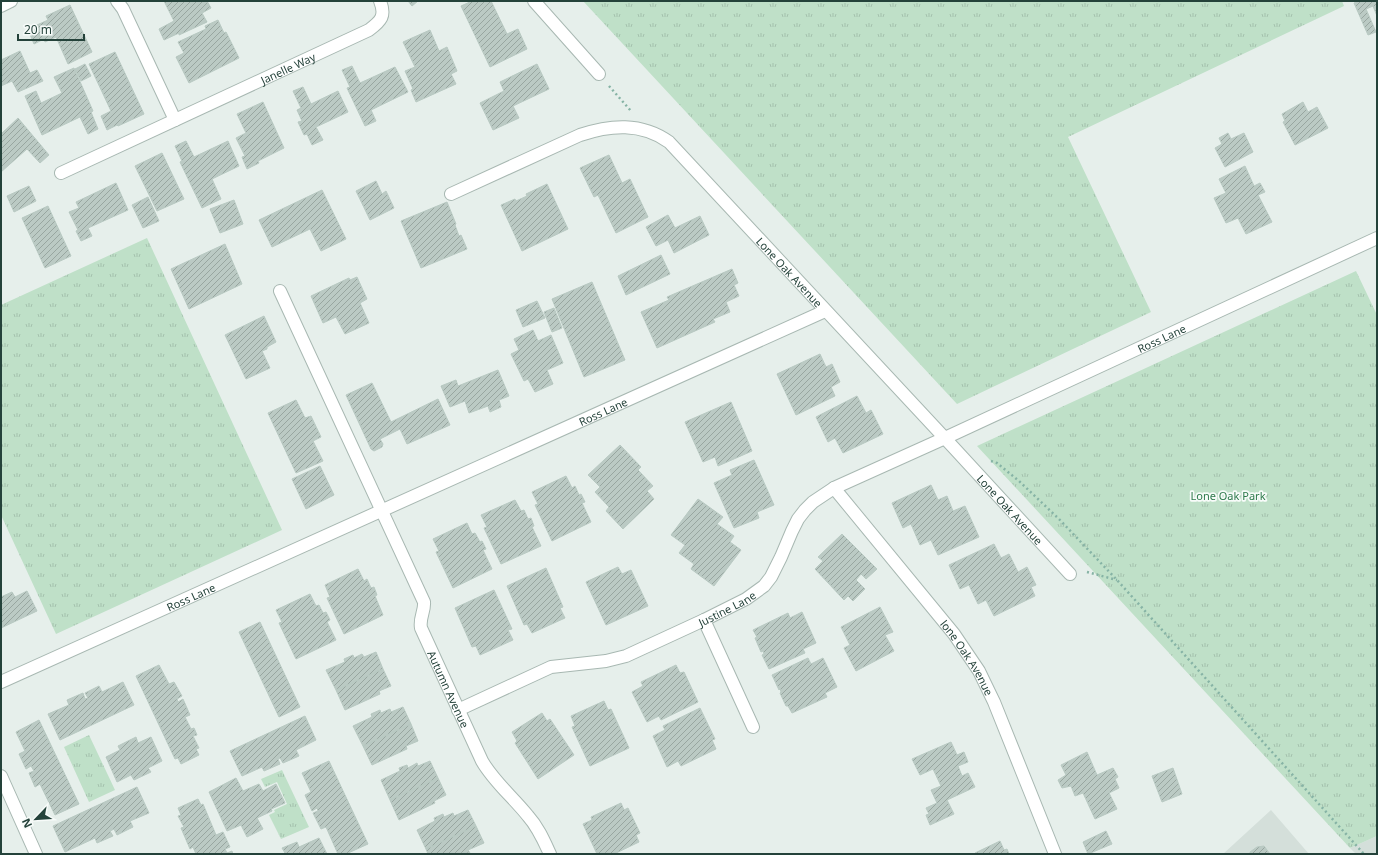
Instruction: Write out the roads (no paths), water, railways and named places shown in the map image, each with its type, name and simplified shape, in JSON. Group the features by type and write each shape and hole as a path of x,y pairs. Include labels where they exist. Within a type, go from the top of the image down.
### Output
{"street":[{"path":"1,6 11,1"},
{"path":"117,1 123,9 175,120"},
{"name":"Janelle Way","path":"62,174 369,30 380,21 383,14 380,1"},
{"path":"534,1 599,74"},
{"name":"Lone Oak Avenue","path":"451,194 580,135 614,128 649,130 659,134 669,142 1070,574"},
{"name":"Ross Lane","path":"945,438 1377,238"},
{"path":"280,291 381,511"},
{"name":"Ross Lane","path":"1,682 825,310"},
{"name":"Justine Lane","path":"458,710 551,667 616,659 645,648 746,599 764,586 776,567 798,519 813,502 834,488 945,438"},
{"name":"lone Oak Avenue","path":"834,488 954,634 979,671 994,702 1055,854"},
{"name":"Autumn Avenue","path":"381,511 424,602 424,611 420,628 488,771 529,816 536,826 550,854"},
{"path":"704,620 753,727"},
{"path":"1,776 36,854"}],"park label":[{"name":"Lone Oak Park","path":"1228,495"}]}
